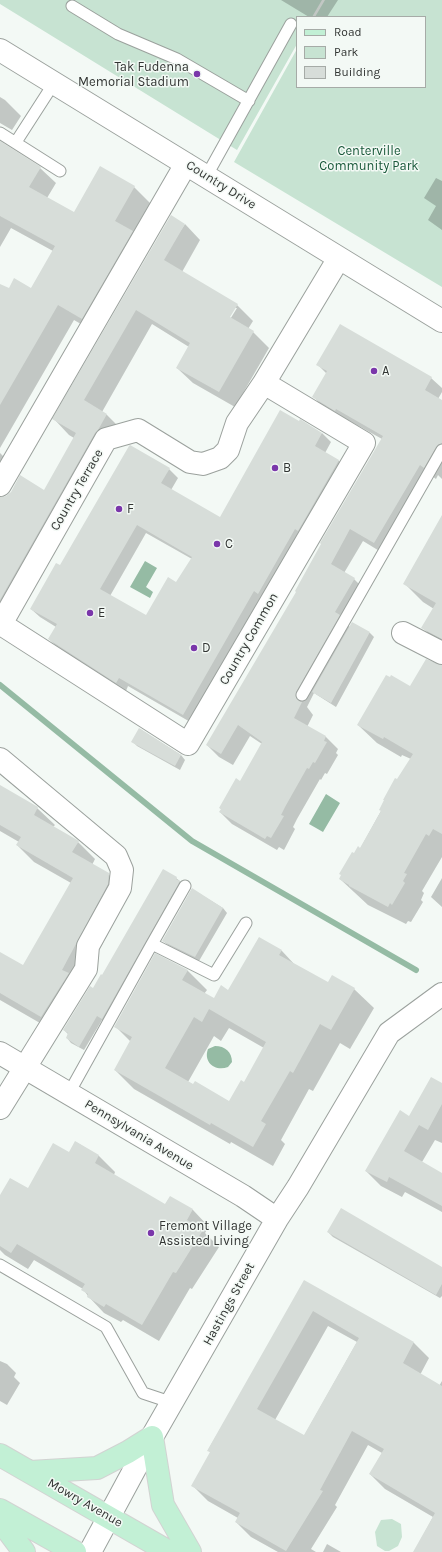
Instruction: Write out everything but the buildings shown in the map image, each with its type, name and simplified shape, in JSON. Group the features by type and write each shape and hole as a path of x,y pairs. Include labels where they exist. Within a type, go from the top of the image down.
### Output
{"main road":[{"path":"30,1472 96,1468 128,1452 152,1437 163,1505 190,1552"},
{"name":"Mowry Avenue","path":"0,1455 169,1552"},
{"path":"0,1510 75,1552"},
{"path":"0,1520 24,1552"}],"street":[{"name":"Country Drive","path":"0,50 442,321"},
{"path":"0,485 186,164"},
{"name":"Country Terrace","path":"1,624 106,439 138,430 190,462 203,464 220,458 228,450 237,424 264,383 339,258"},
{"name":"Country Common","path":"1,624 188,744 364,443 264,383"},
{"path":"403,633 442,653"},
{"path":"0,759 116,856 122,870 120,888 88,946 86,969 0,1108"},
{"name":"Hastings Street","path":"90,1552 152,1437 173,1403 277,1219 298,1187 389,1033 442,994"},
{"name":"Pennsylvania Avenue","path":"0,1053 243,1196 277,1219"}],"lane":[{"path":"72,6 118,34 177,59 249,101"},
{"path":"206,176 291,24"},
{"path":"16,142 54,83"},
{"path":"0,132 60,172"},
{"path":"302,695 442,450"},
{"path":"69,1093 185,886"},
{"path":"152,944 214,975 246,923"},
{"path":"0,1265 106,1327 143,1393 173,1403"}],"green space":[{"name":"Tak Fudenna Memorial Stadium","path":"0,0 322,0 313,16 296,16 296,46 237,150 0,4"},
{"name":"Centerville Community Park","path":"325,0 442,0 442,287 234,162 296,51 296,88 426,88 426,16 316,16"},
{"path":"392,1519 401,1524 402,1537 398,1546 389,1551 385,1551 377,1546 375,1532 381,1520"}],"shaded area":[{"path":"145,561 157,568 146,587 153,592 150,598 130,587"},
{"path":"326,794 340,803 323,832 309,824"},
{"path":"215,1046 225,1048 231,1055 232,1062 228,1067 215,1067 209,1062 207,1058 208,1049"}],"waterway":[{"path":"0,685 192,841 416,970"}],"place":[{"name":"Tak Fudenna Memorial Stadium","path":"197,74"},
{"name":"A","path":"374,371"},
{"name":"B","path":"275,468"},
{"name":"F","path":"119,509"},
{"name":"C","path":"217,544"},
{"name":"E","path":"90,613"},
{"name":"D","path":"194,648"},
{"name":"Fremont Village Assisted Living","path":"151,1233"}]}
